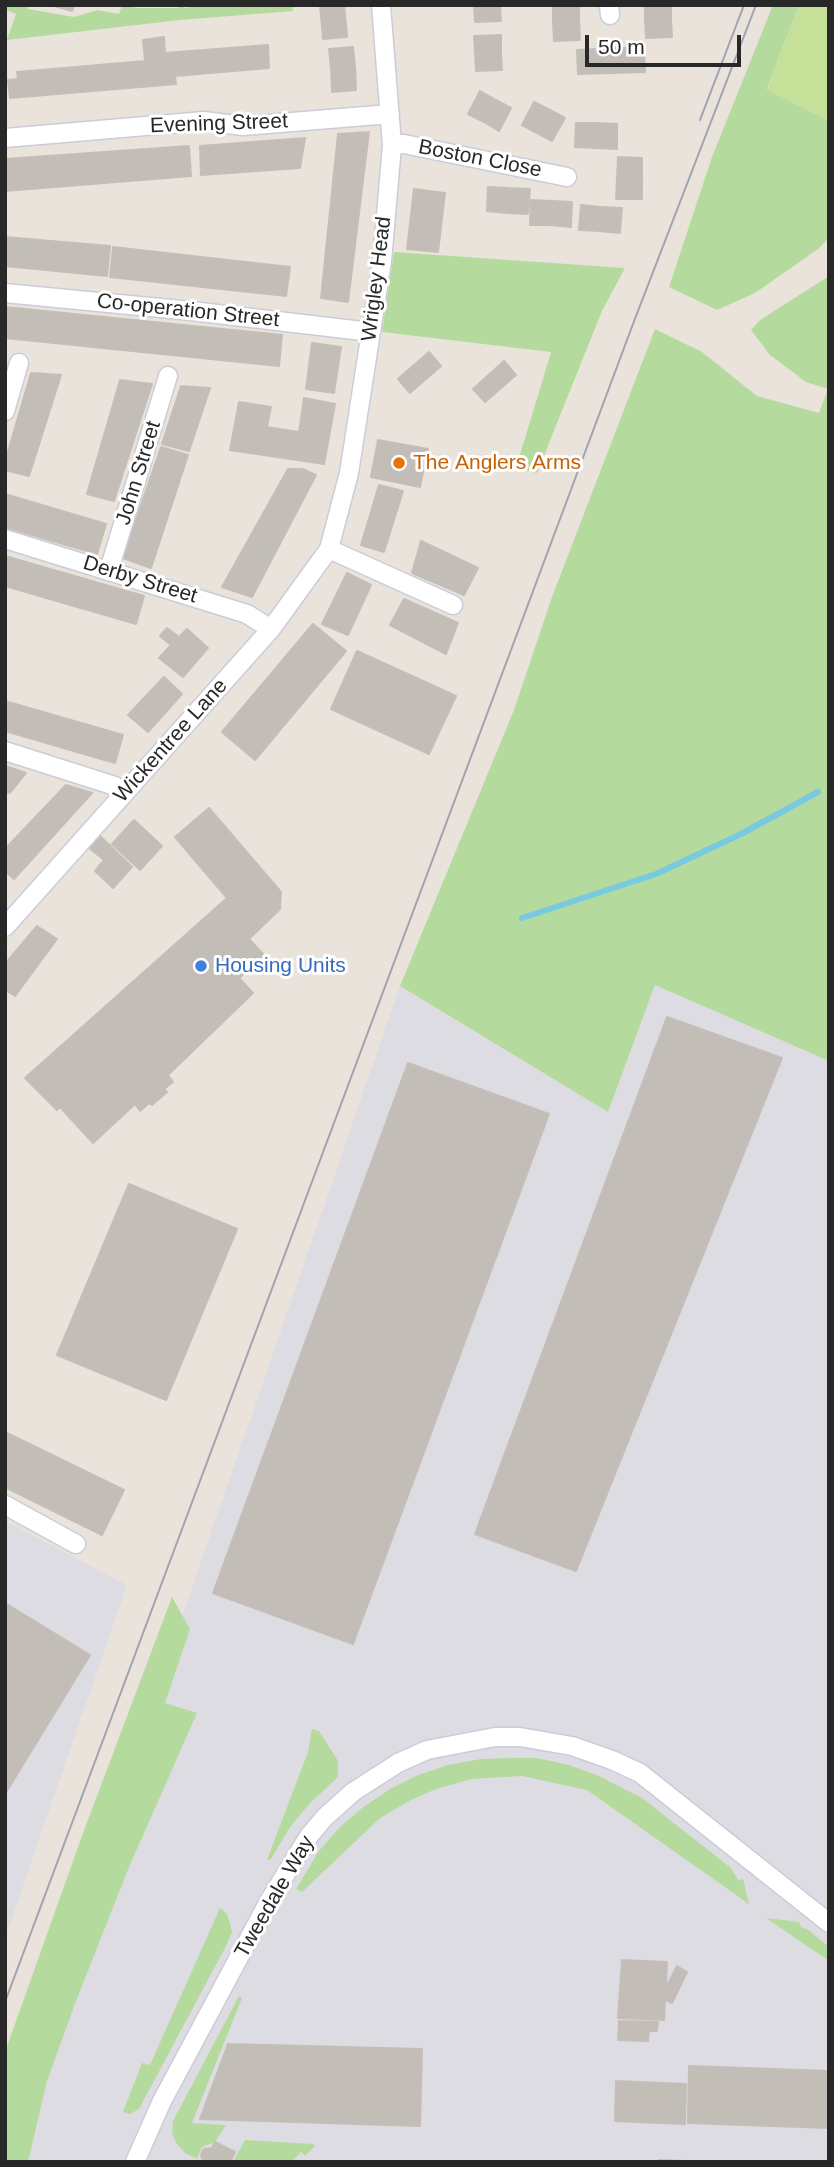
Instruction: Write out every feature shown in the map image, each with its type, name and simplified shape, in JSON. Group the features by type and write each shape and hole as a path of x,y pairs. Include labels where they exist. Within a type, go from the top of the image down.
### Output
{"street":[{"name":"Wrigley Head","path":"328,550 349,473 382,261 392,145 381,5"},
{"name":"Evening Street","path":"5,138 204,121 243,126 390,114"},
{"name":"Boston Close","path":"392,145 404,144 568,177"},
{"name":"Co-operation Street","path":"5,293 370,332"},
{"path":"5,411 19,363"},
{"name":"John Street","path":"108,570 168,376"},
{"name":"Derby Street","path":"5,539 247,614 271,629"},
{"path":"328,550 453,605"},
{"name":"Wickentree Lane","path":"5,927 271,629 328,550"},
{"path":"5,751 115,786 124,794"},
{"path":"5,1505 76,1544"},
{"name":"Tweedale Way","path":"135,2162 162,2101 268,1903 309,1836 325,1817 353,1792 398,1763 427,1750 495,1737 520,1737 572,1746 612,1760 640,1773 829,1923"}],"shaded area":[{"path":"655,985 829,1061 829,2162 5,2162 5,2129 400,986 608,1112"},
{"path":"5,1521 127,1585 5,1938"}],"green space":[{"path":"8,5 26,5 28,9 74,17 98,10 119,14 122,5 137,8 179,8 179,5 183,5 184,8 204,5 293,5 293,11 180,20 7,40 16,14 6,10"},
{"path":"773,5 799,5 767,89 829,121 829,238 818,249 755,293 717,310 669,287 712,157"},
{"path":"799,5 829,5 829,121 767,90"},
{"path":"394,252 625,268 602,311 537,473 516,468 551,352 382,332"},
{"path":"829,276 829,1061 655,985 608,1112 400,986 514,710 552,597 655,329 702,352 757,396 819,413 828,389 806,382 770,355 751,330 760,320"},
{"path":"172,1597 190,1629 165,1703 197,1713 129,1867 76,2001 47,2081 28,2162 5,2162 5,2052 83,1833"},
{"path":"312,1729 319,1731 338,1761 338,1777 310,1803 290,1827 271,1859 267,1860 308,1752"},
{"path":"537,1758 597,1775 642,1798 731,1868 738,1880 743,1879 749,1904 587,1790 522,1776 472,1779 436,1789 409,1801 380,1818 302,1892 296,1889 319,1851 339,1828 390,1789 418,1775 448,1765 481,1759"},
{"path":"220,1908 227,1914 232,1932 226,1946 139,2109 130,2114 123,2112 142,2063 150,2065"},
{"path":"766,1918 799,1922 801,1927 829,1947 829,1961"},
{"path":"239,1996 242,1998 192,2123 226,2125 215,2142 202,2147 197,2159 185,2153 177,2144 172,2133 173,2121"},
{"path":"245,2140 315,2146 305,2156 301,2152 291,2162 233,2162"}],"building":[{"path":"51,5 74,5 72,11"},
{"path":"320,5 344,5 345,14 321,16"},
{"path":"474,5 500,5 501,21 475,22"},
{"path":"579,5 579,22 553,23 553,6"},
{"path":"645,5 671,5 671,19 645,20"},
{"path":"345,14 347,37 323,39 321,16"},
{"path":"671,19 672,37 646,38 645,20"},
{"path":"579,22 580,40 554,41 553,23"},
{"path":"501,35 501,52 475,53 474,36"},
{"path":"164,37 165,53 268,45 269,68 175,76 176,84 10,98 8,80 18,79 17,72 145,61 143,40"},
{"path":"353,47 355,68 331,69 329,49"},
{"path":"644,47 645,72 578,74 577,50"},
{"path":"501,52 502,70 476,71 475,53"},
{"path":"355,68 356,90 332,92 331,69"},
{"path":"480,91 496,100 484,122 468,114"},
{"path":"496,100 511,108 499,131 484,122"},
{"path":"534,102 550,110 537,133 522,125"},
{"path":"550,110 565,118 552,141 537,133"},
{"path":"576,123 596,123 596,148 575,147"},
{"path":"596,123 617,124 617,149 596,148"},
{"path":"369,132 348,302 321,298 338,134"},
{"path":"305,138 300,168 201,175 200,146"},
{"path":"189,146 191,176 5,191 5,159"},
{"path":"618,157 642,158 642,178 617,178"},
{"path":"617,178 642,178 642,199 616,199"},
{"path":"488,187 509,188 507,213 487,211"},
{"path":"509,188 530,189 528,214 507,213"},
{"path":"414,189 445,193 438,252 407,249"},
{"path":"531,200 551,201 550,225 530,225"},
{"path":"551,201 572,202 571,227 550,225"},
{"path":"581,205 601,207 599,231 579,230"},
{"path":"601,207 622,208 620,233 599,231"},
{"path":"5,237 110,246 107,276 5,266"},
{"path":"113,247 290,267 286,296 110,277"},
{"path":"5,307 282,335 279,366 5,338"},
{"path":"312,343 341,347 334,393 306,389"},
{"path":"429,352 441,366 410,393 398,379"},
{"path":"504,361 516,375 485,402 473,389"},
{"path":"31,373 61,375 29,476 5,470 5,462"},
{"path":"120,380 152,384 114,501 87,494"},
{"path":"181,386 210,388 189,451 162,444"},
{"path":"304,398 335,404 329,437 299,432"},
{"path":"239,402 271,407 267,427 329,437 324,464 230,450"},
{"name":"The Anglers Arms","path":"378,440 428,449 420,487 371,477"},
{"path":"161,447 188,455 151,568 123,558"},
{"path":"288,469 302,469 316,475 252,597 222,587"},
{"path":"379,485 403,491 384,552 361,545"},
{"path":"5,494 106,524 97,554 5,527"},
{"path":"421,541 478,568 464,595 412,573"},
{"path":"5,556 144,596 136,624 5,586"},
{"path":"347,573 371,585 348,635 322,624"},
{"path":"404,599 458,623 446,654 390,625"},
{"path":"313,624 346,651 255,760 222,732"},
{"path":"167,628 179,637 187,629 208,648 194,664 160,636"},
{"path":"171,645 194,664 183,677 159,658"},
{"path":"357,651 456,696 429,754 331,709"},
{"path":"164,677 182,694 148,732 128,715"},
{"path":"5,701 123,735 115,763 5,731"},
{"path":"5,766 26,773 10,793 5,791"},
{"path":"66,785 92,793 14,879 5,871 5,849"},
{"name":"Housing Units","path":"209,808 281,892 280,909 249,939 264,955 239,978 253,993 168,1075 173,1082 164,1089 167,1092 140,1111 135,1104 93,1143 60,1107 57,1110 25,1078 227,898 175,837"},
{"path":"134,820 162,846 151,858 123,832"},
{"path":"123,832 151,858 140,870 112,844"},
{"path":"99,835 132,867 113,888 95,871 104,860 88,847"},
{"path":"37,926 57,939 15,996 5,990 5,964"},
{"path":"667,1017 782,1058 576,1571 475,1534"},
{"path":"408,1063 549,1114 353,1644 213,1593"},
{"path":"129,1184 237,1229 166,1400 57,1355"},
{"path":"5,1432 124,1490 102,1535 5,1487"},
{"path":"5,1603 90,1655 5,1794"},
{"path":"622,1960 667,1962 666,1988 677,1966 687,1972 672,2003 665,2000 664,2020 618,2018"},
{"path":"619,2021 658,2022 657,2031 649,2031 648,2041 618,2040"},
{"path":"228,2044 422,2049 420,2126 200,2119"},
{"path":"689,2066 829,2071 829,2128 688,2123"},
{"path":"616,2081 686,2084 685,2124 615,2121"},
{"path":"215,2142 235,2152 230,2162 203,2161 201,2155 204,2149 212,2148"},
{"path":"659,2160 713,2162 658,2162"}],"waterway":[{"path":"522,918 656,874 741,834 818,792"}],"tram line":[{"path":"700,120 744,5"},
{"path":"5,2002 633,324 756,5"}],"place":[{"name":"The Anglers Arms","path":"399,463"},
{"name":"Housing Units","path":"201,966"}]}
